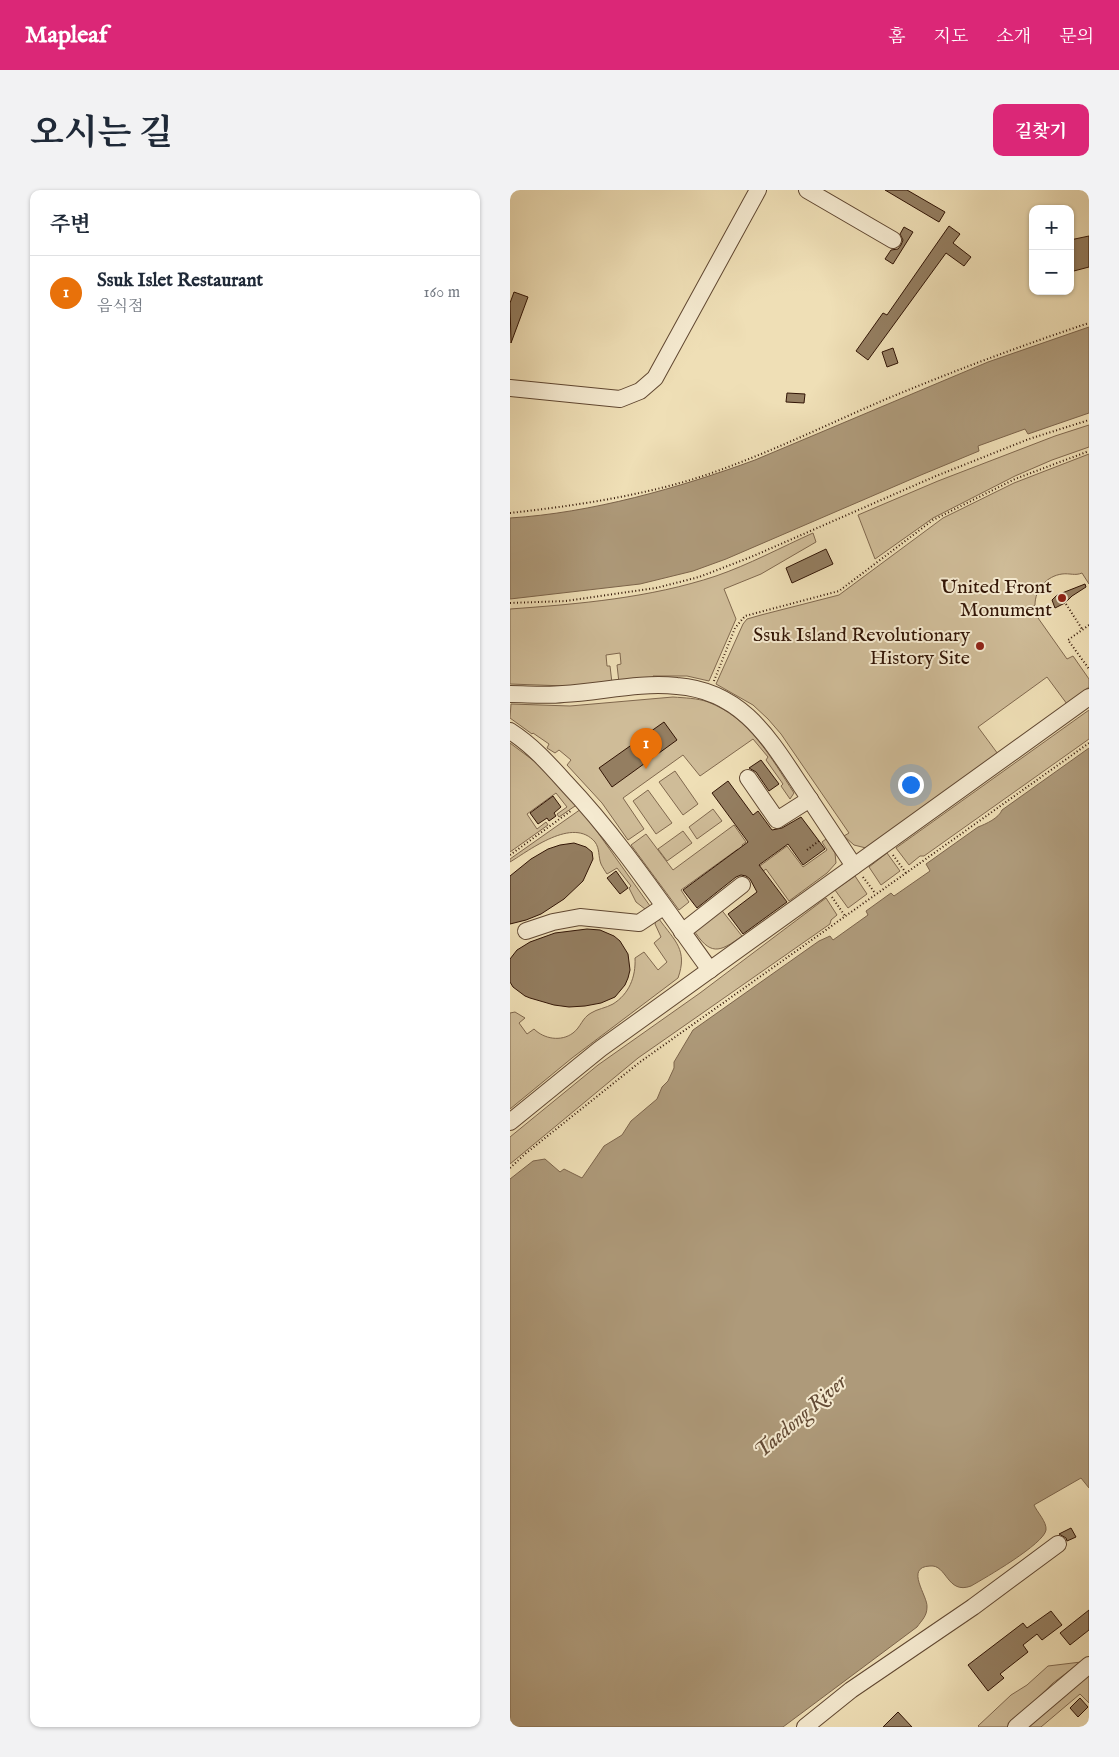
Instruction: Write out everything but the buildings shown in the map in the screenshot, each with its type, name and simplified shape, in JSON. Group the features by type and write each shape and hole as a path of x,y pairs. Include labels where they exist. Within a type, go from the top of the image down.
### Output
{"street":[{"path":"510,388 620,399 640,391 654,378 758,190"},
{"path":"807,190 893,240"},
{"path":"510,694 562,695 676,685 710,692 733,704 756,723 768,737 857,870"},
{"path":"510,1122 600,1049 710,970 857,870 1089,697"},
{"path":"510,732 532,747 584,802 710,970"},
{"path":"748,778 777,820 810,799"},
{"path":"682,932 742,884"},
{"path":"526,931 554,922 580,917 639,923 663,907"},
{"path":"805,1727 851,1690 973,1607 1058,1544"},
{"path":"1016,1727 1089,1665"}],"path":[{"path":"510,513 612,498 701,476 797,439 938,378 1089,323"},
{"path":"510,603 566,602 656,588 699,577 751,557 936,476 1029,439 1089,420"},
{"path":"710,692 735,628 745,616 839,591 933,520 1015,479 1089,451"},
{"path":"1066,604 1083,630"},
{"path":"1089,626 1068,640 1089,669"},
{"path":"510,1168 640,1062 1089,743"},
{"path":"510,854 584,802"},
{"path":"807,850 826,835"},
{"path":"891,852 906,873"},
{"path":"857,870 876,894"},
{"path":"830,895 845,916"}],"shaded area":[{"path":"1089,425 1089,447 1015,476 933,518 875,559 858,515 938,481 1055,436"},
{"path":"1089,454 1089,584 1082,573 1051,577 1043,584 1037,594 1035,605 1031,608 1067,659 1073,656 1089,679 1089,687 1067,704 1047,677 978,727 998,754 866,848 854,845 844,836 849,833 781,734 753,705 716,684 743,624 747,619 839,595 943,518 1014,483"},
{"path":"813,533 816,542 761,574 724,589 736,619 709,681 687,676 653,676 654,679 619,683 617,665 621,664 620,653 606,655 607,666 610,666 612,683 566,686 510,684 510,609 614,599 691,584 740,567"},
{"path":"673,697 708,702 736,718 758,740 777,766 794,793 790,799 781,786 783,784 766,760 768,757 753,739 700,776 683,755 623,798 644,829 628,840 602,803 567,765 571,760 559,750 555,753 547,748 549,744 510,718 511,704 570,706"},
{"path":"1089,710 1089,739 909,865 896,848"},
{"path":"510,743 550,773 578,804 559,817 557,814 567,807 556,793 527,814 537,829 546,822 548,825 510,852"},
{"path":"675,771 698,804 683,815 659,782"},
{"path":"648,790 672,823 656,834 633,801"},
{"path":"581,809 650,906 645,909 636,902 629,888 631,886 617,868 607,874 601,864 597,845 586,835 575,832 552,838 510,862 510,859"},
{"path":"713,809 722,821 697,839 689,827"},
{"path":"734,825 746,842 742,845 757,868 787,846 803,867 827,850 822,842 826,839 835,853 836,863 827,873 789,901 766,869 758,875 738,849 681,890 689,902 679,910 631,845 646,834 673,870"},
{"path":"683,831 692,843 667,861 658,849"},
{"path":"887,853 900,871 881,885 869,867"},
{"path":"855,876 867,894 848,908 835,890"},
{"path":"826,898 837,915 831,920 830,924 638,1058 510,1164 510,1137 598,1065 700,993"},
{"path":"720,908 742,936 727,946 715,949 705,944 693,929"},
{"path":"659,919 675,940 681,953 682,960 678,978 572,1058 510,1109 510,1013 515,1012 525,1018 519,1023 527,1034 534,1029 543,1035 553,1038 563,1038 573,1033 588,1015 619,1000 633,978 635,958 644,952 658,970 667,962 654,943 661,937 655,924"},
{"path":"1081,1662 1053,1683 1008,1727 978,1726 1011,1695 1027,1685 1048,1666"},
{"path":"1089,1674 1089,1703 1080,1694 1041,1727 1027,1727"}],"water":[{"path":"1089,327 1089,413 1028,434 1025,429 978,446 979,451 726,559 693,571 640,584 510,599 510,518 572,511 603,505 696,480 755,460 988,362"},
{"name":"Taedong River","path":"1089,748 1089,1488 1081,1478 1034,1505 1046,1527 1043,1536 1025,1552 971,1586 963,1588 957,1586 936,1567 922,1568 919,1571 918,1577 927,1610 917,1627 783,1727 510,1727 510,1179 533,1161 545,1159 560,1172 564,1169 582,1178 604,1146 622,1135 631,1121 657,1099 674,1068 674,1062 693,1030 819,941 830,936 833,940 868,915 866,911 891,893 894,896 930,871 926,864 978,827 995,818 1002,810"}],"place":[{"name":"United Front Monument","path":"1062,598"},
{"name":"Ssuk Island Revolutionary History Site","path":"980,646"},
{"name":"Ssuk Islet Restaurant","path":"646,769"}]}
